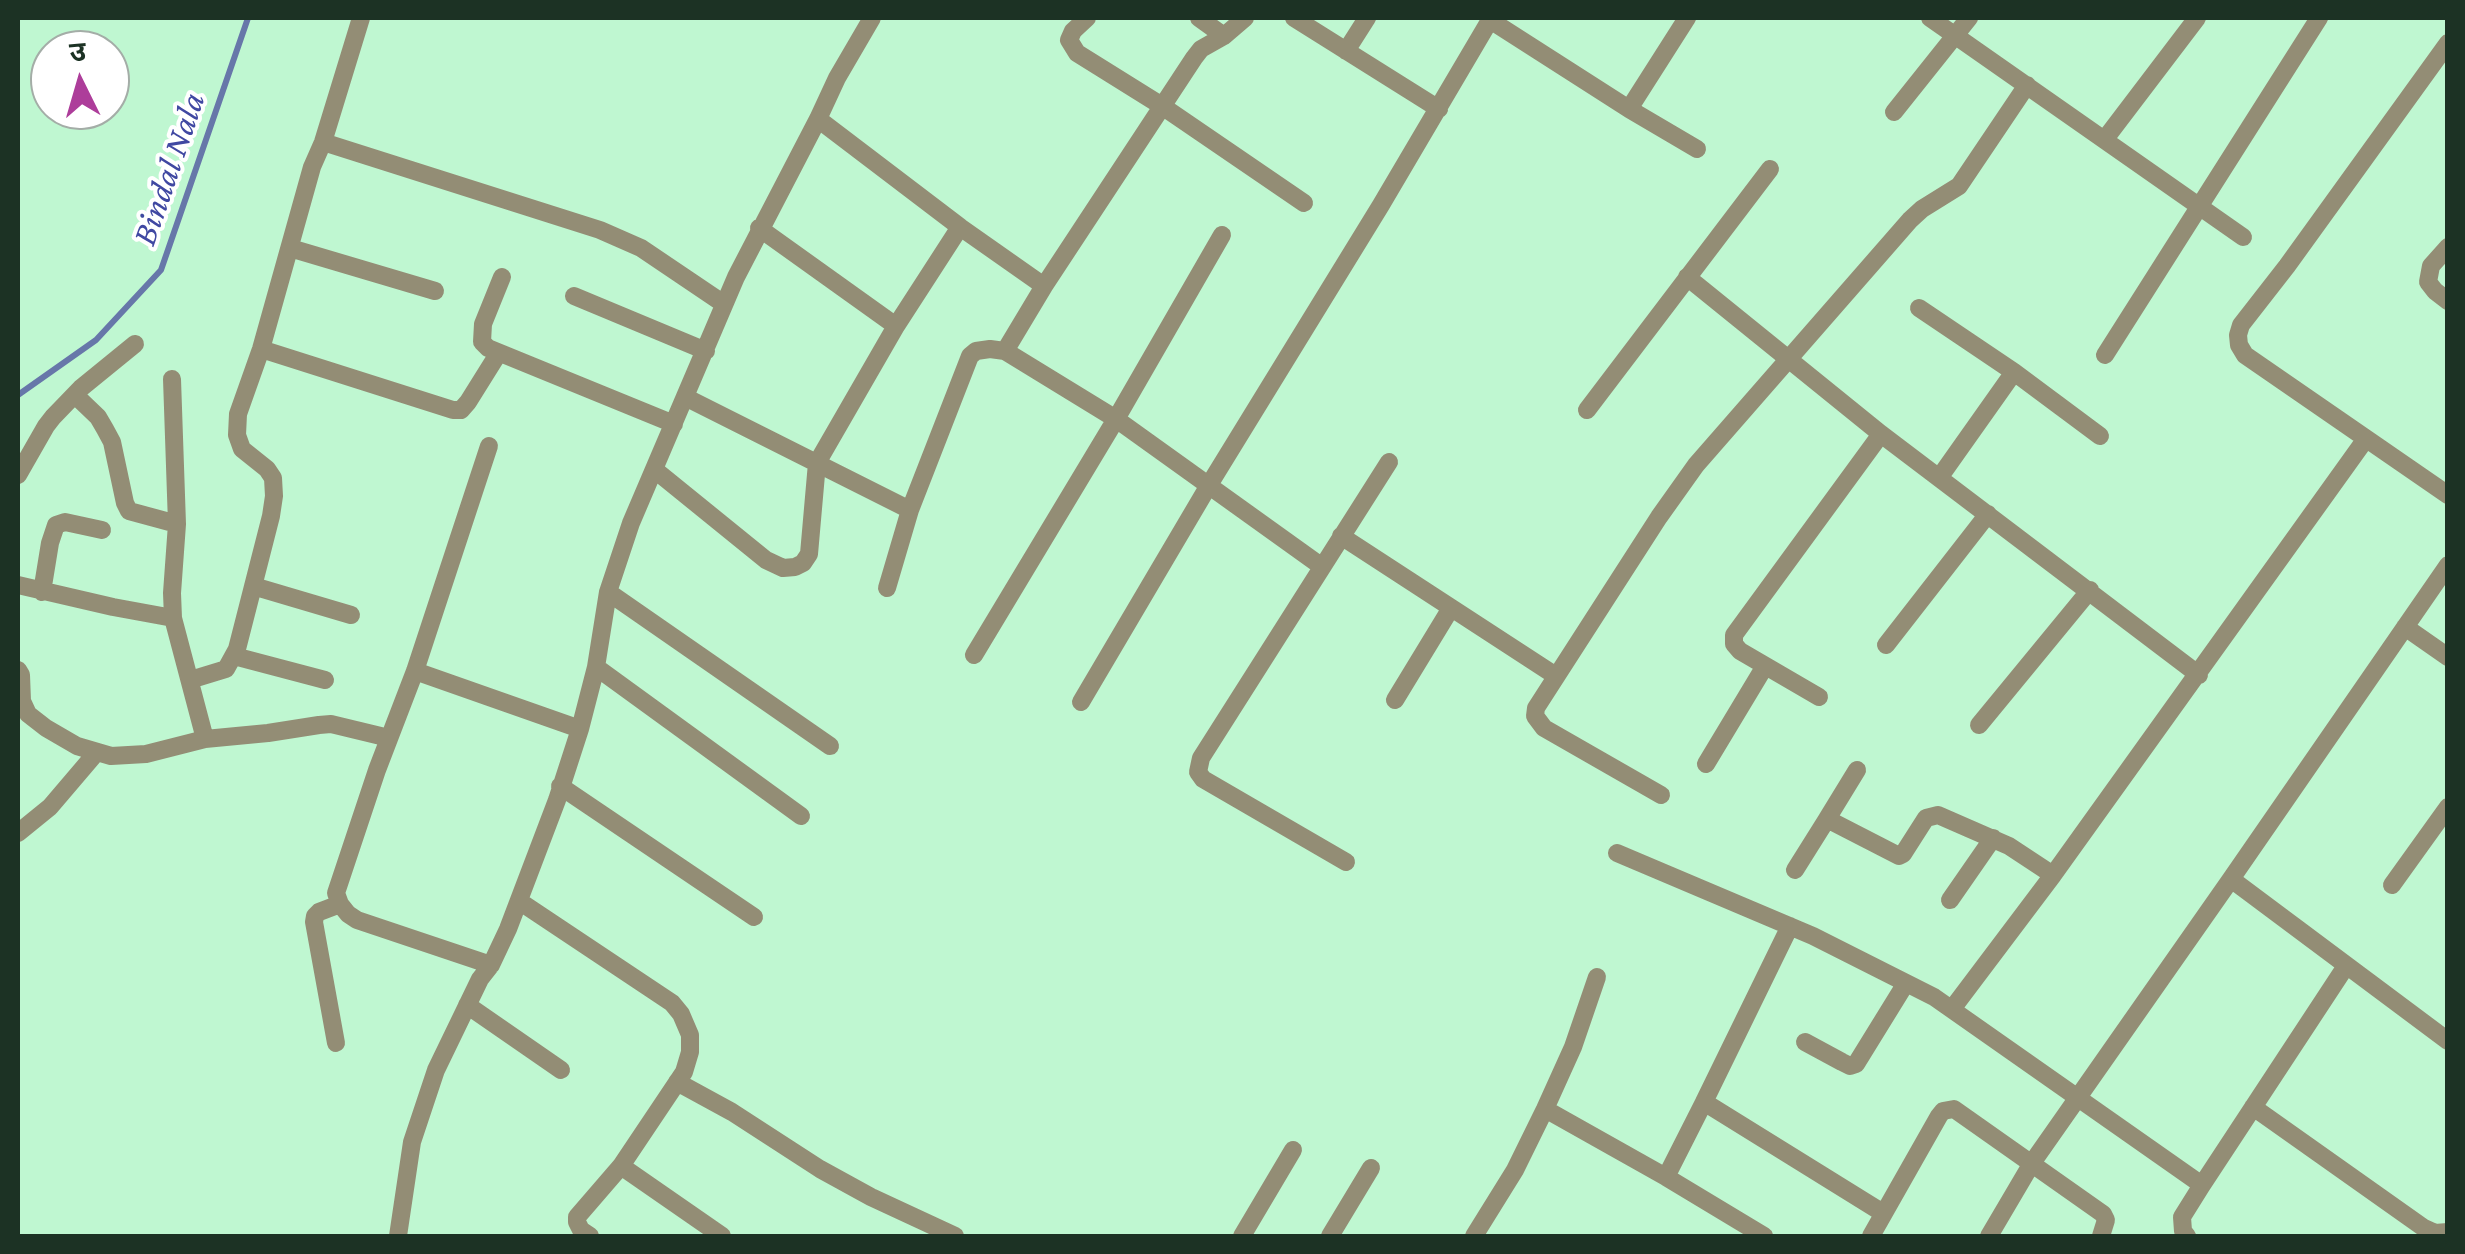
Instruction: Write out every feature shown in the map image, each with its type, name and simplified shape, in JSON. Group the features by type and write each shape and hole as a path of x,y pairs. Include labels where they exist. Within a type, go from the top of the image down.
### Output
{"street":[{"path":"190,680 226,669 234,656 253,586 271,516 274,478 242,449 236,423 312,167 362,18"},
{"path":"1086,18 1069,40 1072,48 1304,203"},
{"path":"1199,18 1224,36"},
{"path":"1005,351 1201,50 1246,18"},
{"path":"1294,18 1438,109"},
{"path":"1346,51 1367,18"},
{"path":"1081,702 1491,18 1697,149"},
{"path":"1930,18 2243,237"},
{"path":"1894,112 1969,18"},
{"path":"2104,139 2197,18"},
{"path":"2105,356 2319,18"},
{"path":"398,1236 412,1142 436,1070 480,979 492,964 557,800 596,666 608,592 632,523 759,228 867,19"},
{"path":"1629,109 1681,20"},
{"path":"2448,42 2241,324 2238,335 2245,355 2448,495"},
{"path":"1661,794 1539,724 1536,708 1696,465 1910,220 1958,186 2027,85"},
{"path":"818,120 1044,286"},
{"path":"322,142 600,230 641,248 724,304"},
{"path":"1588,410 1770,169"},
{"path":"759,228 896,326"},
{"path":"655,470 766,560 783,568 803,563 809,554 817,463 896,326 960,228"},
{"path":"974,655 1222,235"},
{"path":"2448,247 2431,266 2428,282 2448,302"},
{"path":"290,248 435,291"},
{"path":"1687,277 1881,434 2199,675"},
{"path":"502,278 483,324 482,342 498,354 674,424"},
{"path":"574,296 706,351"},
{"path":"1919,308 2100,436"},
{"path":"18,476 46,426 74,395 135,344"},
{"path":"261,349 453,410 460,410 468,402 498,354"},
{"path":"886,588 910,510 970,356 990,349 1005,351 1116,419 1321,566"},
{"path":"1939,478 2014,372"},
{"path":"172,378 177,524 174,618 205,739"},
{"path":"74,395 98,417 112,442 129,511 177,524"},
{"path":"685,398 910,510"},
{"path":"1819,697 1740,650 1734,644 1734,635 1881,434"},
{"path":"1952,1009 2199,675 2365,440"},
{"path":"489,446 336,893 340,904 357,920 492,964"},
{"path":"1346,862 1203,779 1198,772 1201,758 1389,462"},
{"path":"1886,645 1988,514"},
{"path":"42,592 56,526 65,522 102,530"},
{"path":"1342,536 1556,676"},
{"path":"1989,1236 2032,1163 2448,565"},
{"path":"18,585 174,618"},
{"path":"253,586 351,615"},
{"path":"1979,725 2090,590"},
{"path":"608,592 830,746"},
{"path":"1395,700 1451,608"},
{"path":"2406,627 2448,656"},
{"path":"234,656 326,680"},
{"path":"596,666 801,816"},
{"path":"1706,764 1765,666"},
{"path":"18,670 22,676 21,713 76,746 111,756 146,754 205,739 331,724 389,738"},
{"path":"415,671 580,729"},
{"path":"18,833 50,808 96,753"},
{"path":"1795,870 1856,770"},
{"path":"560,786 754,916"},
{"path":"2392,885 2448,807"},
{"path":"1827,819 1898,856 1904,854 1926,818 1938,815 2024,854 2053,876"},
{"path":"1950,900 1993,838"},
{"path":"1617,853 1790,926 1934,996 2202,1185"},
{"path":"2231,880 2448,1041"},
{"path":"519,900 672,1003 690,1036 684,1072 621,1166 578,1217 581,1230 590,1236"},
{"path":"336,1043 314,922 320,912 340,904"},
{"path":"1666,1177 1790,926"},
{"path":"2188,1236 2183,1231 2182,1216 2346,966"},
{"path":"1474,1236 1515,1170 1545,1109 1573,1047 1597,977"},
{"path":"1804,1042 1850,1066 1856,1064 1906,983"},
{"path":"467,1004 562,1070"},
{"path":"677,1082 732,1112 820,1170 955,1236"},
{"path":"1704,1102 1883,1212"},
{"path":"2253,1107 2424,1228 2448,1232"},
{"path":"1545,1109 1666,1177 1755,1234"},
{"path":"1871,1236 1938,1116 1949,1109 1960,1112 2102,1214 2106,1220 2101,1236"},
{"path":"1242,1236 1292,1150"},
{"path":"621,1166 722,1236"},
{"path":"1330,1236 1371,1168"}],"waterway":[{"name":"Bindal Nala","path":"18,395 96,340 161,270 248,18"}]}
